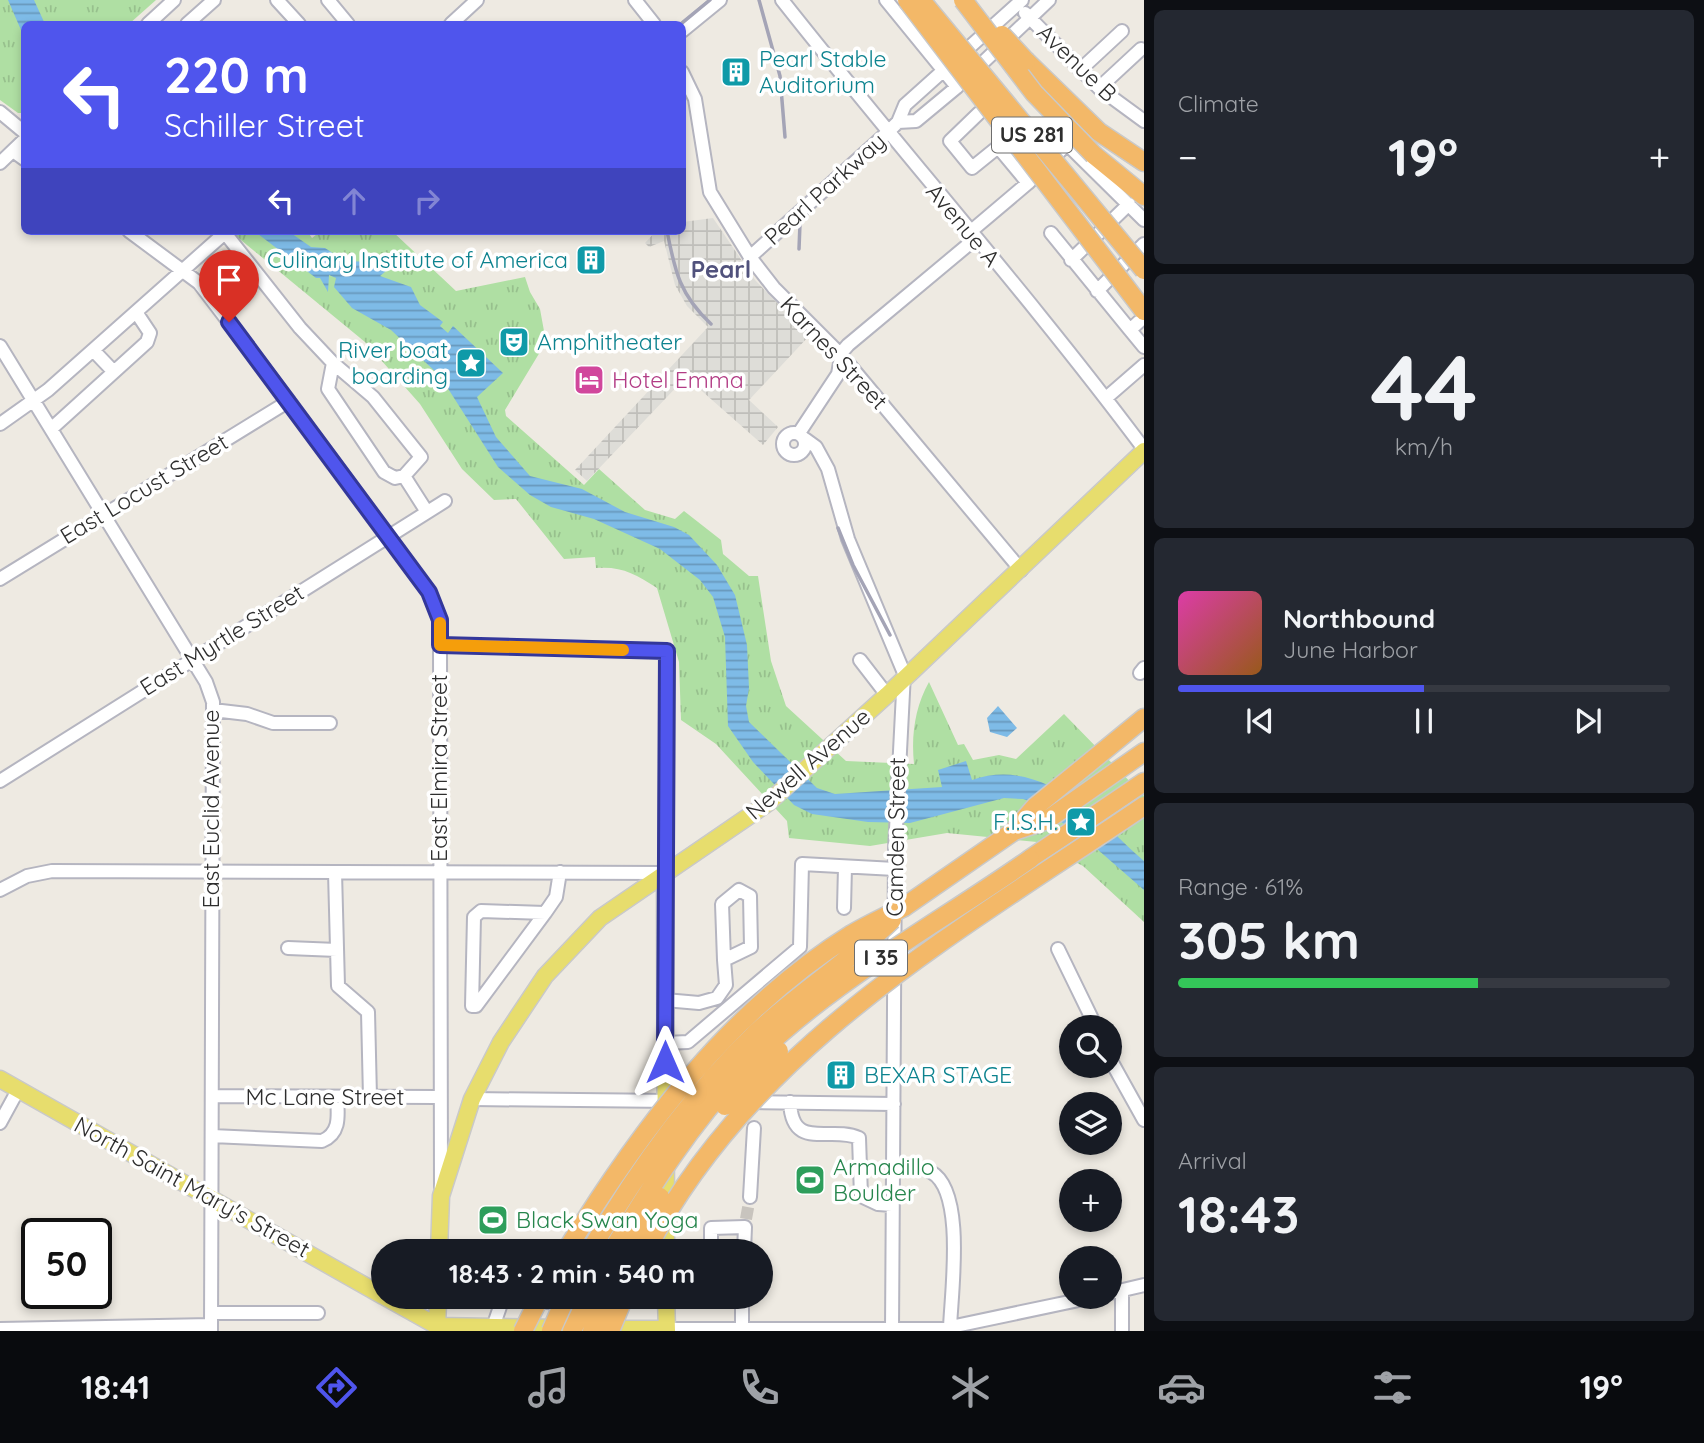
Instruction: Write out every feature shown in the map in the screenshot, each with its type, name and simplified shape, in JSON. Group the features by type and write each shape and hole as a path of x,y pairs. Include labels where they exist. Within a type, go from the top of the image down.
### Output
{"highway":[{"path":"908,0 1144,311"},
{"name":"US 281","path":"920,0 1144,270"},
{"path":"963,0 1034,93 1136,200"},
{"name":"US 281","path":"969,0 1071,108 1099,132 1144,162"},
{"path":"1111,746 1144,710"},
{"path":"1014,831 1035,807 1144,718"},
{"name":"I 35","path":"574,1239 645,1134 720,1044 776,993 842,941 905,908 1014,831 1047,820 1144,752"},
{"name":"I 35","path":"677,1161 743,1069 854,976 1144,782"},
{"path":"653,1239 679,1194 730,1124 785,1066 859,1004 1144,806"},
{"path":"859,1004 1144,815"},
{"path":"621,1239 677,1161 781,1049 816,1018 977,896"},
{"name":"I 35","path":"598,1239 658,1146 706,1085 779,1013 862,949 905,908"},
{"path":"635,1239 677,1161"},
{"path":"523,1331 532,1309"},
{"path":"562,1330 565,1309"},
{"path":"562,1330 579,1309"},
{"path":"592,1331 601,1309"},
{"path":"610,1331 619,1309"}],"main road":[{"name":"Newell Avenue","path":"441,1196 472,1099 501,1042 545,976 600,918 768,803 1021,570 1144,450"},
{"path":"665,873 666,1239"},
{"name":"North Saint Mary's Street","path":"0,1079 371,1289"},
{"name":"East Elmira Street","path":"439,1239 441,1196"},
{"name":"North Saint Mary's Street","path":"405,1309 437,1329 667,1330"},
{"path":"437,1329 438,1309"},
{"path":"666,1309 667,1330"}],"street":[{"path":"151,21 174,0"},
{"path":"190,21 214,0"},
{"path":"277,0 296,21"},
{"path":"328,0 346,21"},
{"path":"454,21 477,0"},
{"path":"635,0 652,21"},
{"path":"686,28 720,0"},
{"name":"Avenue A","path":"782,0 887,133 1107,398 1144,450"},
{"path":"886,0 957,87"},
{"name":"Pearl Parkway","path":"898,122 916,121 957,87 1049,0"},
{"name":"Pearl Parkway","path":"750,257 887,133 898,122 905,105 944,72 1017,2"},
{"name":"Avenue B","path":"1017,2 1099,88 1144,121"},
{"path":"1080,70 1122,31"},
{"path":"1099,88 1141,49"},
{"name":"Karnes Street","path":"686,80 695,99 710,192 750,257 774,288 842,356 1021,570"},
{"path":"0,112 21,130"},
{"path":"979,113 950,141 972,168 998,147 1028,183"},
{"path":"0,163 21,143"},
{"path":"904,679 903,666 848,539 828,469 816,447 802,436 838,374 842,356 848,345 972,236 1066,144 1136,200 1144,219"},
{"path":"13,151 21,157"},
{"path":"1071,260 1136,200"},
{"path":"1051,233 1144,347"},
{"name":"East Elmira Street","path":"135,235 200,283 389,536 437,607 440,645 438,1097 441,1196"},
{"path":"0,424 34,401 223,235"},
{"path":"228,235 300,328 333,363 373,397 421,457 404,476 395,478 384,472 328,389 333,363"},
{"path":"1097,291 1144,244"},
{"path":"51,429 149,339 150,333 136,313"},
{"path":"1130,330 1144,317"},
{"name":"East Euclid Avenue","path":"0,346 211,692 211,1323"},
{"path":"93,350 114,372"},
{"path":"1107,398 1144,365"},
{"name":"East Locust Street","path":"0,579 289,401"},
{"path":"404,476 427,512"},
{"name":"East Myrtle Street","path":"0,781 445,501"},
{"path":"0,890 27,876 52,871 665,873 667,651 440,645"},
{"path":"860,660 887,695"},
{"name":"Camden Street","path":"893,1331 895,849 898,748 904,679"},
{"path":"213,710 247,714 273,723 330,723"},
{"path":"665,1043 688,1042 800,947 802,864 895,869"},
{"path":"844,908 845,867"},
{"path":"335,872 338,986 368,1012 370,1097"},
{"path":"545,913 481,911 474,917 472,1006 475,1006 545,913 556,897 559,872"},
{"path":"665,1000 699,1003 717,998 726,985 723,960 722,904 738,890 750,896 751,947 723,960"},
{"path":"288,948 337,950"},
{"path":"1058,948 1090,1015"},
{"path":"1121,1078 1144,1120"},
{"path":"0,1123 19,1090"},
{"name":"Mc Lane Street","path":"212,1096 438,1097"},
{"path":"212,1136 322,1141 332,1137 335,1131 337,1097"},
{"path":"472,1099 894,1104"},
{"path":"790,1102 791,1118 799,1129 809,1134 859,1138 861,1196 878,1204 892,1205"},
{"path":"750,1198 754,1128"},
{"path":"894,1169 927,1170 934,1173 945,1188 957,1249 950,1328"},
{"path":"711,1239 711,1228 746,1223 745,1239"},
{"path":"1122,1290 1144,1285"},
{"name":"North Saint Mary's Street","path":"667,1330 893,1331 950,1328 1059,1304"},
{"path":"493,1328 499,1309"},
{"path":"562,1330 571,1309"},
{"path":"742,1309 742,1329"},
{"path":"1119,1309 1122,1331"},
{"path":"0,1329 211,1323 318,1313"}],"green space":[{"path":"0,0 156,0 132,21 21,21 21,113 0,100"},
{"path":"235,235 310,235 312,238 316,235 396,235 456,291 525,277 540,309 546,342 505,410 506,416 584,485 599,469 645,510 675,519 684,511 721,540 723,554 749,576 758,576 771,661 786,706 846,761 914,764 915,722 920,701 929,682 958,745 964,744 973,760 999,755 1016,759 1064,714 1144,796 1144,922 1083,866 1037,842 947,833 870,846 789,838 787,821 716,744 681,720 679,662 657,588 628,572 613,568 596,568 595,557 564,559 516,499 494,500 462,469 420,404 365,342"}],"shaded area":[{"path":"713,218 755,280 809,336 749,400 778,427 763,445 686,377 587,481 575,470 708,327 687,306 675,285 664,241 649,247 645,243 652,235 686,235 686,222"}],"water":[{"path":"8,0 34,0 44,21 21,21 21,30"},
{"path":"259,235 294,235 311,247 325,248 345,261 375,262 386,271 380,276 411,287 420,305 443,322 440,326 448,333 453,326 503,373 477,397 496,437 530,476 582,489 625,512 674,527 689,535 717,565 735,595 747,645 749,688 746,706 749,722 817,788 835,794 942,787 938,770 966,761 972,780 996,775 1019,776 1041,782 1082,806 1144,861 1144,890 1089,842 1035,803 1023,799 1004,798 910,823 868,822 812,814 794,805 753,762 728,726 725,637 713,597 700,580 660,549 594,519 551,507 530,495 498,467 440,376 391,330 352,308 334,287 336,278 329,275 328,292 320,278 316,278"},
{"path":"998,706 1017,728 1007,737 990,732 987,718"}],"tunnel":[{"path":"746,1219 750,1197"}],"railway":[{"path":"685,21 710,0"},
{"path":"759,0 780,76 785,137"},
{"path":"799,249 801,198"},
{"path":"668,235 680,282 692,303 711,324"},
{"path":"838,528 853,565 890,635"}],"slow traffic":[{"path":"440,623 440,645 623,650"}],"place":[{"name":"Pearl Stable Auditorium","path":"736,72"},
{"name":"Culinary Institute of America","path":"591,260"},
{"name":"Amphitheater","path":"514,342"},
{"name":"River boat boarding","path":"471,363"},
{"name":"Hotel Emma","path":"589,380"},
{"name":"F.I.S.H.","path":"1081,822"},
{"name":"BEXAR STAGE","path":"841,1075"},
{"name":"Armadillo Boulder","path":"810,1180"},
{"name":"Black Swan Yoga","path":"493,1220"}],"district":[{"name":"Pearl","path":"721,270"}],"route":[{"path":"229,322 429,592 440,620 440,645 667,651 665,1062"}]}
